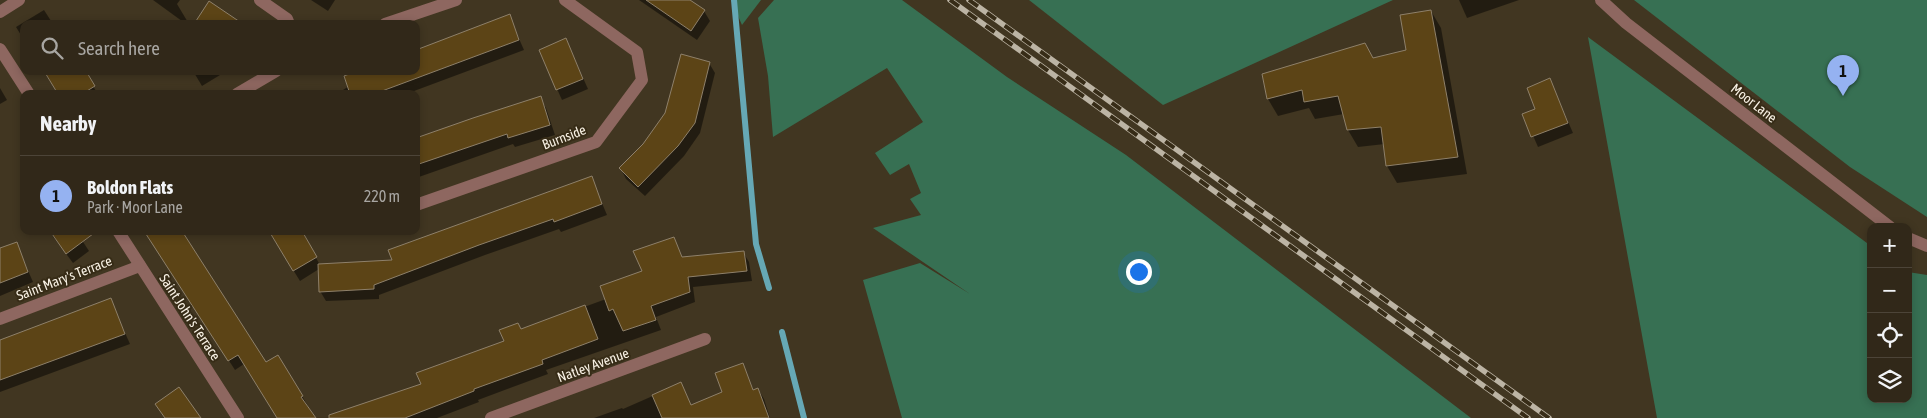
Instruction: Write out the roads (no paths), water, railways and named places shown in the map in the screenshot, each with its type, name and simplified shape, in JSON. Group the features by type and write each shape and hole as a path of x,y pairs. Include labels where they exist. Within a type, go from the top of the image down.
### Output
{"street":[{"path":"0,12 19,0"},
{"path":"260,0 287,20"},
{"path":"397,20 456,0"},
{"name":"Burnside","path":"420,205 596,142 642,80 637,52 566,0"},
{"name":"Moor Lane","path":"1601,0 1626,23 1885,223"},
{"path":"0,49 26,90"},
{"path":"257,88 272,75"},
{"name":"Saint John's Terrace","path":"121,235 238,418"},
{"path":"1912,240 1927,246"},
{"name":"Saint Mary's Terrace","path":"0,319 140,266"},
{"name":"Natley Avenue","path":"491,418 705,339"}],"waterway":[{"path":"734,0 756,244 769,288"},
{"path":"782,332 804,418"}],"railway":[{"path":"950,0 1528,418"},
{"path":"969,0 1549,418"}],"place":[{"name":"Boldon Flats","path":"1843,96"}]}
